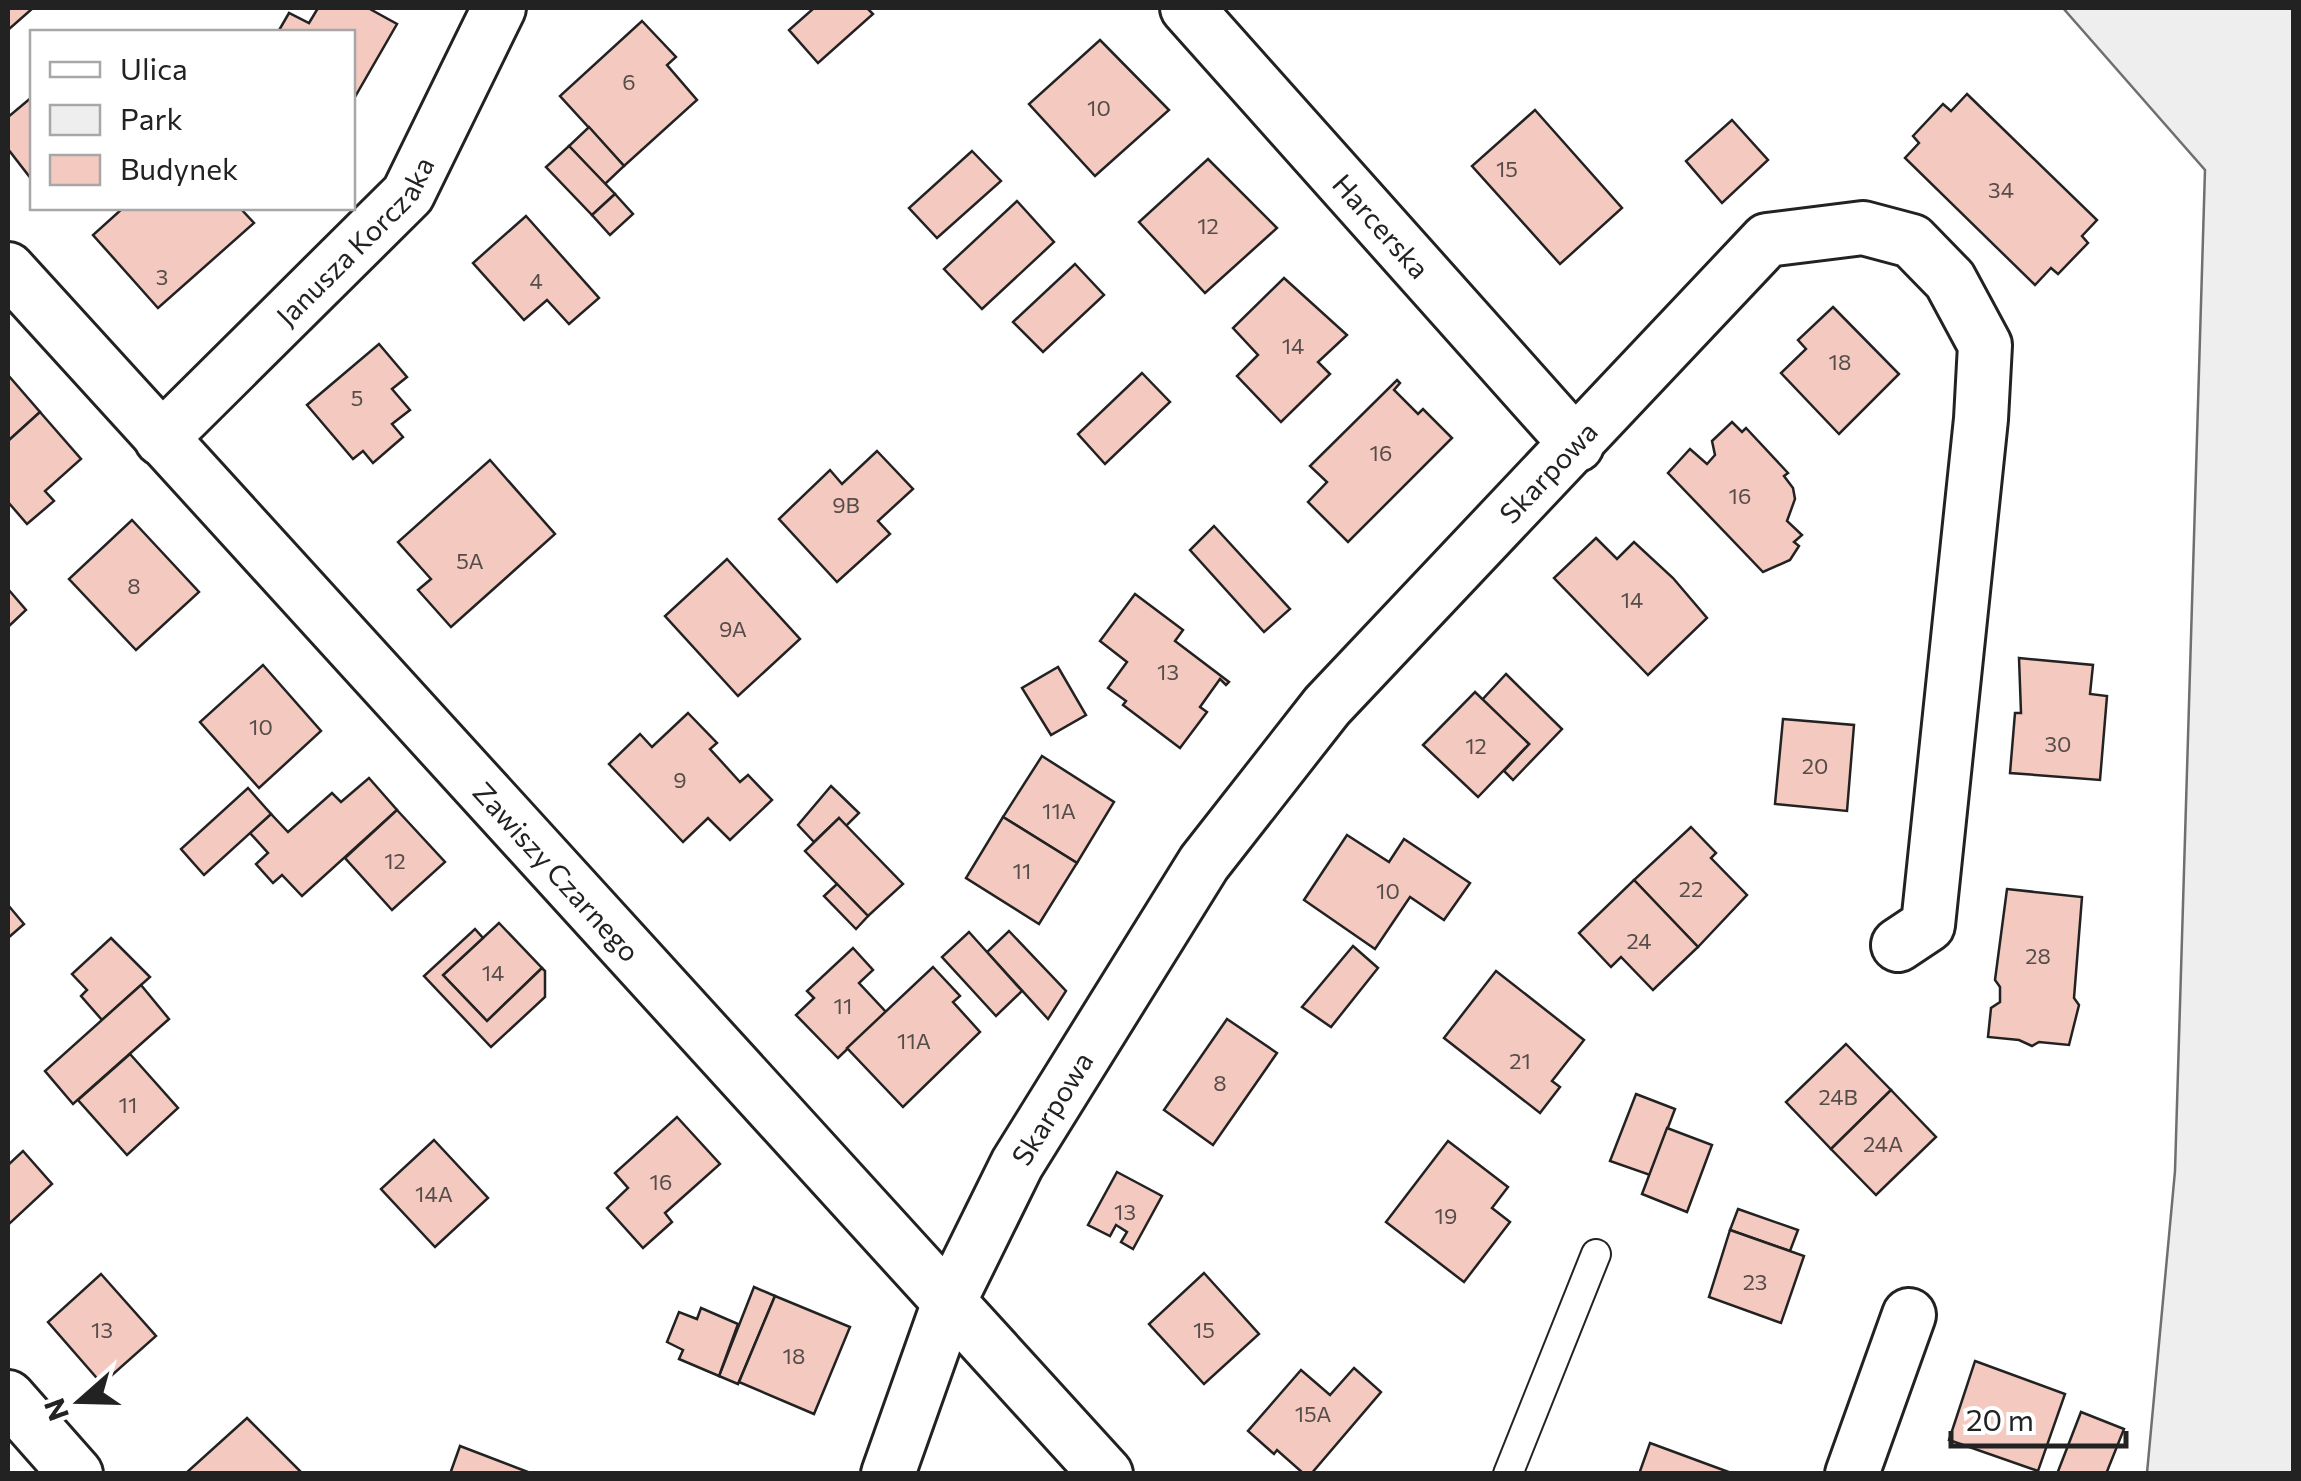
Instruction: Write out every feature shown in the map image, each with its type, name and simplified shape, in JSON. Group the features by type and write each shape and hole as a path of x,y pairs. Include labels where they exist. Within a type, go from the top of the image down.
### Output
{"street":[{"name":"Janusza Korczaka","path":"161,439 408,194 499,8"},
{"name":"Harcerska","path":"1187,8 1577,444"},
{"name":"Skarpowa","path":"888,1474 950,1302 1017,1164 1204,863 1327,706 1767,240 1863,228 1912,241 1950,280 1984,345 1981,419 1928,924 1898,945"},
{"name":"Zawiszy Czarnego","path":"8,270 1106,1474"},
{"path":"1852,1474 1909,1315"},
{"path":"8,1397 76,1474"}],"lane":[{"path":"1508,1474 1596,1254"}],"green space":[{"path":"2063,8 2293,8 2293,1473 2147,1473 2175,1171 2205,170"}],"building":[{"path":"8,8 33,8 8,30"},
{"path":"318,8 368,8 397,24 355,97 355,30 279,30 289,13 309,23"},
{"path":"814,8 867,8 873,14 818,63 789,30"},
{"path":"642,21 676,57 667,65 697,100 624,166 560,96"},
{"path":"1100,40 1169,110 1095,176 1029,104"},
{"path":"1967,94 2097,220 2082,236 2088,243 2058,274 2051,268 2035,285 1905,158 1919,143 1913,136 1943,104 1951,111"},
{"path":"30,99 30,177 8,149 8,117"},
{"path":"1535,110 1622,208 1560,264 1472,166"},
{"path":"1732,120 1768,160 1722,203 1686,161"},
{"path":"589,127 624,166 605,184 569,146"},
{"path":"569,146 615,194 592,215 546,167"},
{"path":"972,151 1001,181 937,238 909,208"},
{"path":"1208,159 1277,228 1205,293 1139,222"},
{"path":"615,194 633,214 610,235 592,215"},
{"path":"1017,201 1054,242 982,309 944,269"},
{"path":"121,210 242,210 254,223 158,308 93,235"},
{"path":"526,216 599,298 569,324 547,300 524,320 473,263"},
{"path":"1075,264 1104,295 1043,352 1013,322"},
{"path":"1284,278 1347,335 1318,362 1330,374 1281,422 1237,376 1258,355 1233,328"},
{"path":"1833,307 1899,374 1839,434 1781,373 1806,349 1798,340"},
{"path":"379,344 407,377 392,389 410,410 392,424 403,437 373,463 363,451 353,459 307,405"},
{"path":"1142,373 1170,402 1105,464 1078,434"},
{"path":"8,375 40,412 8,441"},
{"path":"1397,380 1400,383 1394,390 1418,414 1423,409 1452,438 1348,542 1308,502 1327,482 1310,466"},
{"path":"40,412 81,459 45,491 54,501 27,524 8,502 8,441"},
{"path":"1732,422 1742,432 1746,428 1788,473 1784,476 1793,488 1795,499 1787,521 1802,535 1794,542 1799,546 1790,560 1763,572 1668,473 1690,449 1707,464 1715,455 1712,441"},
{"path":"877,451 913,489 878,521 890,534 837,582 779,519 830,470 842,484"},
{"path":"490,460 555,534 451,627 418,590 431,579 398,542"},
{"path":"132,520 199,592 136,650 69,579"},
{"path":"1214,526 1290,609 1264,632 1190,550"},
{"path":"1596,538 1617,559 1634,542 1673,578 1707,618 1648,675 1554,578"},
{"path":"727,559 800,639 738,696 665,616"},
{"path":"8,589 26,610 8,627"},
{"path":"1135,594 1183,630 1175,641 1229,682 1226,685 1220,679 1200,707 1207,712 1180,748 1123,705 1126,701 1108,688 1127,662 1100,641"},
{"path":"2019,658 2093,665 2090,694 2107,696 2100,780 2010,773 2015,713 2021,713"},
{"path":"263,665 321,731 259,788 200,722"},
{"path":"1058,667 1086,715 1051,735 1022,688"},
{"path":"1506,674 1562,729 1513,780 1504,771 1529,744 1482,700"},
{"path":"1475,692 1529,744 1478,797 1423,745"},
{"path":"688,713 717,743 710,749 740,782 748,775 772,800 730,840 708,818 683,842 609,764 640,734 652,747"},
{"path":"1783,719 1854,725 1847,811 1775,804"},
{"path":"1042,756 1114,802 1077,863 1003,817"},
{"path":"369,778 397,810 302,896 282,875 273,883 256,864 268,853 250,833 271,814 288,832 332,793 341,802"},
{"path":"831,786 859,813 846,826 839,818 814,842 798,825"},
{"path":"248,788 271,814 204,875 181,849"},
{"path":"397,810 445,862 392,910 345,858"},
{"path":"1003,817 1077,863 1039,924 966,878"},
{"path":"839,818 903,884 868,916 805,851"},
{"path":"1691,827 1716,853 1711,858 1747,895 1698,947 1634,880"},
{"path":"1347,835 1389,862 1404,839 1470,883 1444,920 1410,897 1375,949 1304,900"},
{"path":"1634,880 1698,947 1653,990 1621,957 1611,967 1579,933"},
{"path":"837,884 868,916 856,929 824,896"},
{"path":"2007,889 2082,897 2074,998 2079,1005 2069,1045 2039,1042 2032,1046 2019,1040 1988,1037 1991,1008 2000,1002 2000,987 1995,980"},
{"path":"8,905 24,924 8,938"},
{"path":"499,923 542,968 487,1021 443,975"},
{"path":"475,929 483,938 443,975 487,1021 542,968 545,971 545,997 491,1047 424,976"},
{"path":"1009,931 1066,991 1048,1019 987,952"},
{"path":"969,932 1022,991 996,1016 942,957"},
{"path":"111,938 150,977 102,1020 81,996 87,990 72,974"},
{"path":"1353,946 1378,968 1331,1027 1302,1007"},
{"path":"853,948 873,970 859,983 886,1012 838,1058 796,1015 814,998 807,991"},
{"path":"933,967 960,996 953,1002 980,1032 903,1107 847,1048"},
{"path":"1496,971 1584,1040 1552,1081 1560,1087 1540,1113 1444,1038"},
{"path":"141,985 169,1019 73,1104 45,1071"},
{"path":"1227,1019 1277,1053 1213,1145 1164,1110"},
{"path":"1846,1044 1891,1090 1831,1149 1786,1102"},
{"path":"130,1054 178,1108 127,1155 78,1100"},
{"path":"1891,1090 1936,1137 1876,1195 1831,1149"},
{"path":"1636,1094 1675,1109 1650,1175 1610,1161"},
{"path":"677,1117 720,1164 665,1213 672,1222 643,1248 607,1208 628,1188 615,1173"},
{"path":"1667,1128 1712,1145 1687,1212 1642,1194"},
{"path":"434,1140 488,1198 435,1247 381,1189"},
{"path":"1448,1141 1508,1187 1492,1208 1510,1222 1464,1282 1386,1222"},
{"path":"23,1151 52,1184 8,1225 8,1165"},
{"path":"1117,1172 1162,1196 1133,1249 1121,1242 1127,1232 1116,1225 1110,1236 1088,1225"},
{"path":"1738,1209 1798,1230 1790,1251 1730,1230"},
{"path":"1730,1230 1804,1256 1781,1323 1709,1297"},
{"path":"1204,1273 1259,1334 1204,1384 1149,1324"},
{"path":"101,1274 156,1336 102,1384 48,1322"},
{"path":"754,1287 775,1296 738,1384 719,1376"},
{"path":"775,1296 850,1327 814,1414 739,1382"},
{"path":"701,1308 738,1324 719,1376 679,1359 683,1350 667,1342 679,1312 697,1319"},
{"path":"1975,1361 2065,1394 2038,1471 1949,1440"},
{"path":"1354,1368 1381,1392 1311,1474 1304,1474 1277,1450 1274,1454 1248,1431 1301,1370 1330,1395"},
{"path":"2081,1412 2124,1429 2106,1474 2057,1474"},
{"path":"247,1418 303,1474 185,1474"},
{"path":"1650,1443 1734,1474 1639,1474"},
{"path":"460,1446 533,1474 450,1474"}]}
